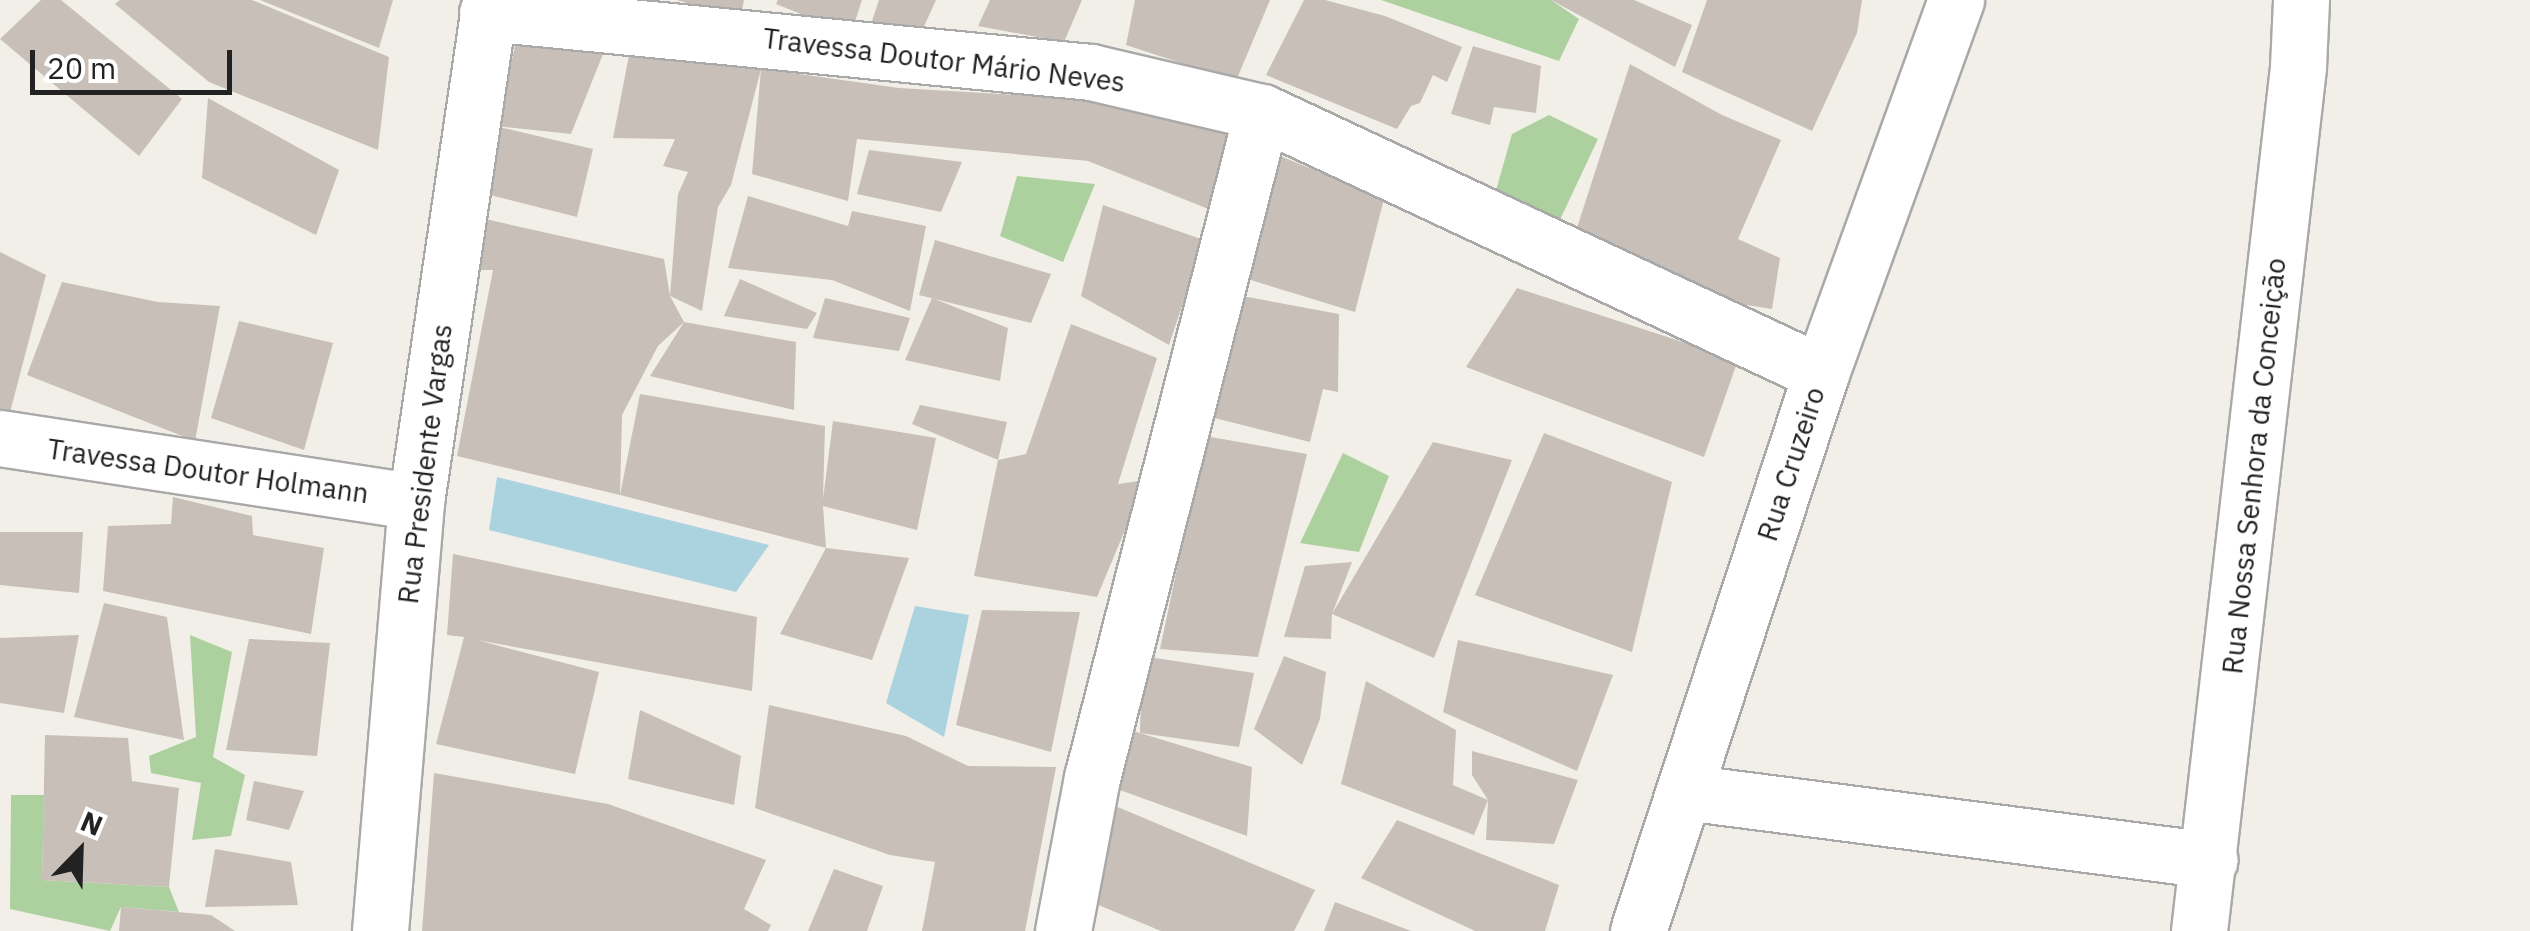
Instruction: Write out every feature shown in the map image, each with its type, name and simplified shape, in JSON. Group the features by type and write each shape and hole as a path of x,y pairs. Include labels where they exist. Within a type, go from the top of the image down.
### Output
{"street":[{"name":"Rua Cruzeiro","path":"1638,931 1821,373 1956,0"},
{"name":"Rua Nossa Senhora da Conceição","path":"2198,931 2210,860 2298,67 2300,0"},
{"name":"Travessa Doutor Mário Neves","path":"489,6 1092,72 1262,112 1821,373"},
{"name":"Rua Presidente Vargas","path":"380,931 416,502 489,6"},
{"path":"1062,931 1092,778 1262,112"},
{"name":"Travessa Doutor Holmann","path":"0,438 416,502"},
{"path":"1685,792 2210,860"}],"green space":[{"path":"1381,0 1551,0 1579,19 1559,61"},
{"path":"1549,115 1598,139 1557,226 1493,201 1512,134"},
{"path":"1017,176 1095,184 1063,262 1000,236"},
{"path":"1343,453 1389,476 1359,552 1300,543"},
{"path":"190,635 232,652 213,757 245,775 231,836 192,840 201,783 151,773 149,756 196,737"},
{"path":"11,795 44,795 42,880 169,887 179,912 121,907 110,931 10,909"}],"water":[{"path":"497,477 769,545 736,592 489,530"},
{"path":"915,606 969,615 944,737 886,703"}],"building":[{"path":"41,0 61,0 182,99 139,156 0,39"},
{"path":"120,0 252,0 389,57 378,150 209,82 115,4"},
{"path":"260,0 393,0 379,48"},
{"path":"677,0 744,0 740,19"},
{"path":"778,0 862,0 851,34 776,4"},
{"path":"879,0 936,0 916,44 867,36"},
{"path":"990,0 1082,0 1064,42 978,26"},
{"path":"1135,0 1270,0 1236,81 1126,45"},
{"path":"1304,0 1325,0 1385,16 1462,47 1447,82 1433,75 1420,103 1411,106 1397,129 1266,75"},
{"path":"1551,0 1634,0 1692,25 1675,67"},
{"path":"1707,0 1862,0 1857,33 1812,131 1682,72"},
{"path":"517,39 607,44 571,134 495,126"},
{"path":"1473,46 1541,66 1536,113 1494,107 1490,125 1451,114"},
{"path":"630,50 899,88 1089,99 1229,124 1211,210 1088,161 857,139 848,201 752,174 761,69 731,185 718,207 702,311 670,296 678,194 688,172 663,166 675,139 613,138"},
{"path":"1630,64 1722,115 1781,140 1738,239 1780,258 1772,309 1727,302 1573,240"},
{"path":"208,98 339,170 316,235 202,178"},
{"path":"495,126 593,149 577,217 478,192"},
{"path":"869,150 962,162 941,212 857,194"},
{"path":"1268,151 1384,199 1355,312 1241,277"},
{"path":"748,196 848,226 852,211 926,226 910,311 832,280 728,268"},
{"path":"1103,205 1204,240 1169,345 1081,296"},
{"path":"476,217 664,259 670,296 684,322 658,346 622,415 620,495 457,456 493,270 467,270"},
{"path":"935,240 1051,274 1031,323 919,295"},
{"path":"0,252 46,275 8,420 0,417"},
{"path":"740,279 817,313 807,329 724,316"},
{"path":"62,282 158,302 220,306 195,441 27,375"},
{"path":"1517,288 1738,360 1704,457 1466,367"},
{"path":"1226,293 1339,314 1338,392 1323,389 1310,442 1195,413"},
{"path":"825,298 910,318 899,351 813,338"},
{"path":"932,298 1008,328 1000,381 905,360"},
{"path":"239,321 333,343 304,450 211,418"},
{"path":"684,322 796,342 794,410 650,376"},
{"path":"1071,324 1157,358 1118,484 1146,480 1097,597 974,576 998,460 1026,454"},
{"path":"640,394 825,426 823,499 833,421 936,438 917,530 823,506 826,548 620,495"},
{"path":"920,405 1007,422 998,460 912,424"},
{"path":"1544,433 1672,482 1632,652 1475,595"},
{"path":"1205,436 1307,454 1258,657 1160,649"},
{"path":"1433,442 1512,460 1434,658 1332,614"},
{"path":"173,497 252,516 253,535 324,548 311,634 103,591 108,526 171,524"},
{"path":"0,532 83,532 79,593 0,585"},
{"path":"826,548 909,558 872,660 780,634"},
{"path":"453,554 757,617 752,691 477,640 599,672 575,774 436,744 464,637 447,635"},
{"path":"1352,562 1332,614 1331,639 1284,637 1305,566"},
{"path":"104,603 167,617 184,740 74,717"},
{"path":"982,610 1080,612 1051,752 956,725"},
{"path":"79,635 64,713 0,703 0,638"},
{"path":"249,639 330,643 317,756 226,750"},
{"path":"1458,640 1613,675 1577,771 1443,712"},
{"path":"1142,656 1254,673 1239,747 1140,733"},
{"path":"1284,656 1326,672 1320,719 1302,765 1254,729"},
{"path":"1366,681 1456,730 1453,785 1488,800 1474,835 1341,784"},
{"path":"769,705 906,736 968,766 1056,767 1025,931 922,931 935,862 890,855 755,808"},
{"path":"640,710 741,756 734,805 628,779"},
{"path":"1120,727 1252,767 1247,836 1095,781"},
{"path":"45,735 128,738 132,781 179,788 169,887 42,880"},
{"path":"1472,751 1578,780 1554,844 1486,840 1488,800 1472,775"},
{"path":"434,773 608,804 766,860 744,909 771,925 768,931 422,931"},
{"path":"254,781 304,791 289,830 246,820"},
{"path":"1101,800 1315,890 1294,931 1161,931 1084,899"},
{"path":"1397,820 1559,885 1545,931 1475,931 1361,878"},
{"path":"215,849 291,862 298,905 205,907"},
{"path":"834,869 883,886 867,931 808,931"},
{"path":"1335,902 1411,931 1324,931"},
{"path":"121,907 211,915 235,931 119,931"}]}
